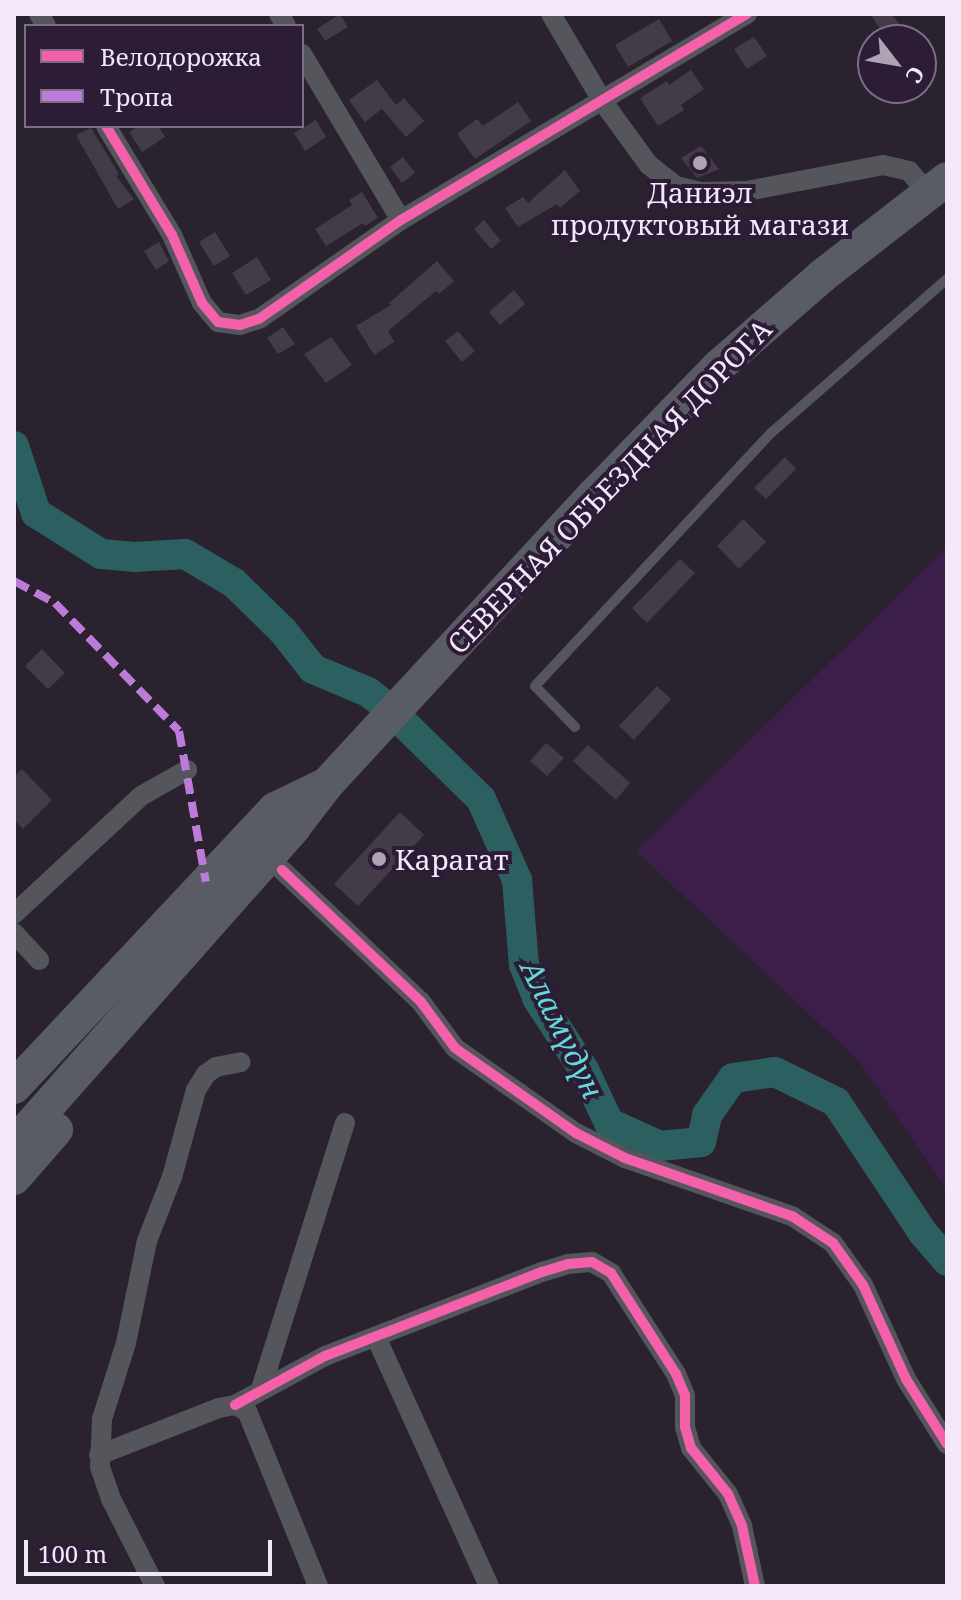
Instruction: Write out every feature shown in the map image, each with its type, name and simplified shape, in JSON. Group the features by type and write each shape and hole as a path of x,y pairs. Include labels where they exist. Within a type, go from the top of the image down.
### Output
{"highway":[{"name":"СЕВЕРНАЯ ОБЪЕЗДНАЯ ДОРОГА","path":"14,1144 434,665 719,366 822,276 938,186"},
{"name":"СЕВЕРНАЯ ОБЪЕЗДНАЯ ДОРОГА","path":"14,1118 284,816 334,777"},
{"path":"14,1178 282,870 334,777"},
{"path":"14,1087 275,809 334,777"}],"street":[{"path":"551,14 603,102 649,165 676,186 700,192 747,191 883,165 909,171 938,186"},
{"path":"107,128 172,235 202,303 218,322 240,325 259,319 401,220 747,14"},
{"path":"304,57 401,220"},
{"path":"14,914 141,796 187,770"},
{"path":"282,870 421,1002 455,1048 576,1133 625,1158 792,1216 833,1243 863,1285 906,1379 947,1444"},
{"path":"14,933 39,960"},
{"path":"155,1586 111,1499 99,1455 102,1419 126,1343 147,1241 172,1177 196,1090 206,1074 216,1067 241,1062"},
{"path":"261,1389 345,1123"},
{"path":"99,1455 235,1405 298,1368 376,1337 568,1264 592,1262 611,1273 676,1374 685,1395 685,1427 691,1448 733,1505 742,1526 755,1586"},
{"path":"376,1337 489,1586"},
{"path":"235,1405 247,1411 318,1586"}],"lane":[{"path":"575,727 535,686 771,433 947,279"}],"shaded area":[{"path":"947,548 947,1190 858,1060 636,851"}],"building":[{"path":"340,14 348,27 325,41 317,29"},
{"path":"870,14 892,14 899,24 877,24"},
{"path":"659,19 672,41 628,67 615,45"},
{"path":"754,37 767,56 747,69 734,49"},
{"path":"691,70 704,89 681,105 684,110 658,126 640,98 667,81 669,85"},
{"path":"377,80 396,105 404,98 424,121 406,137 382,109 365,122 349,100"},
{"path":"518,102 531,121 475,159 457,134 477,119 483,126"},
{"path":"316,120 326,137 305,151 294,133"},
{"path":"91,128 119,174 116,176 134,199 118,209 76,135"},
{"path":"136,128 159,128 165,137 142,152 129,132"},
{"name":"Даниэл продуктовый магази","path":"701,146 719,169 697,178 681,158"},
{"path":"403,157 415,173 402,183 390,167"},
{"path":"565,170 580,191 560,208 557,204 518,227 505,208 523,197 528,203"},
{"path":"362,192 378,218 365,226 363,223 326,246 315,229 352,205 349,200"},
{"path":"484,220 501,241 491,249 474,229"},
{"path":"215,232 230,256 214,266 199,242"},
{"path":"159,242 169,261 156,270 144,251"},
{"path":"257,257 271,280 246,295 232,273"},
{"path":"437,261 454,281 439,294 436,291 388,331 394,342 374,355 356,326 391,305 389,303"},
{"path":"514,290 525,304 500,325 489,312"},
{"path":"283,327 295,344 278,354 267,338"},
{"path":"458,331 475,351 462,362 445,341"},
{"path":"331,337 352,365 326,383 304,354"},
{"path":"785,457 796,469 766,499 754,488"},
{"path":"743,519 766,542 739,569 717,546"},
{"path":"680,559 695,573 647,623 632,608"},
{"path":"42,649 65,673 48,689 25,666"},
{"path":"657,686 671,699 634,740 619,726"},
{"path":"546,743 564,758 547,776 530,761"},
{"path":"588,745 630,783 616,800 573,761"},
{"path":"22,769 52,800 23,829 14,819 14,777"},
{"name":"Карагат","path":"400,812 424,835 358,906 334,884"}],"waterway":[{"name":"Аламүдүн","path":"14,446 36,513 101,554 134,557 185,554 234,583 283,631 313,669 368,692 385,705 481,799 517,880 524,965 537,998 584,1070 609,1123 660,1146 701,1142 707,1115 733,1078 775,1072 836,1102 923,1233 947,1261"}],"marked path":[{"path":"14,581 55,603 179,731 206,882"}],"cycle path":[{"path":"107,128 172,235 202,303 218,322 240,325 259,319 401,220 747,14"},
{"path":"282,870 421,1002 455,1048 576,1133 625,1158 792,1216 833,1243 863,1285 906,1379 947,1444"},
{"path":"235,1405 325,1356 542,1272 568,1264 592,1262 611,1273 676,1374 685,1395 685,1427 691,1448 728,1494 742,1526 755,1586"}],"place":[{"name":"Даниэл продуктовый магази","path":"700,163"},
{"name":"Карагат","path":"379,859"}]}
